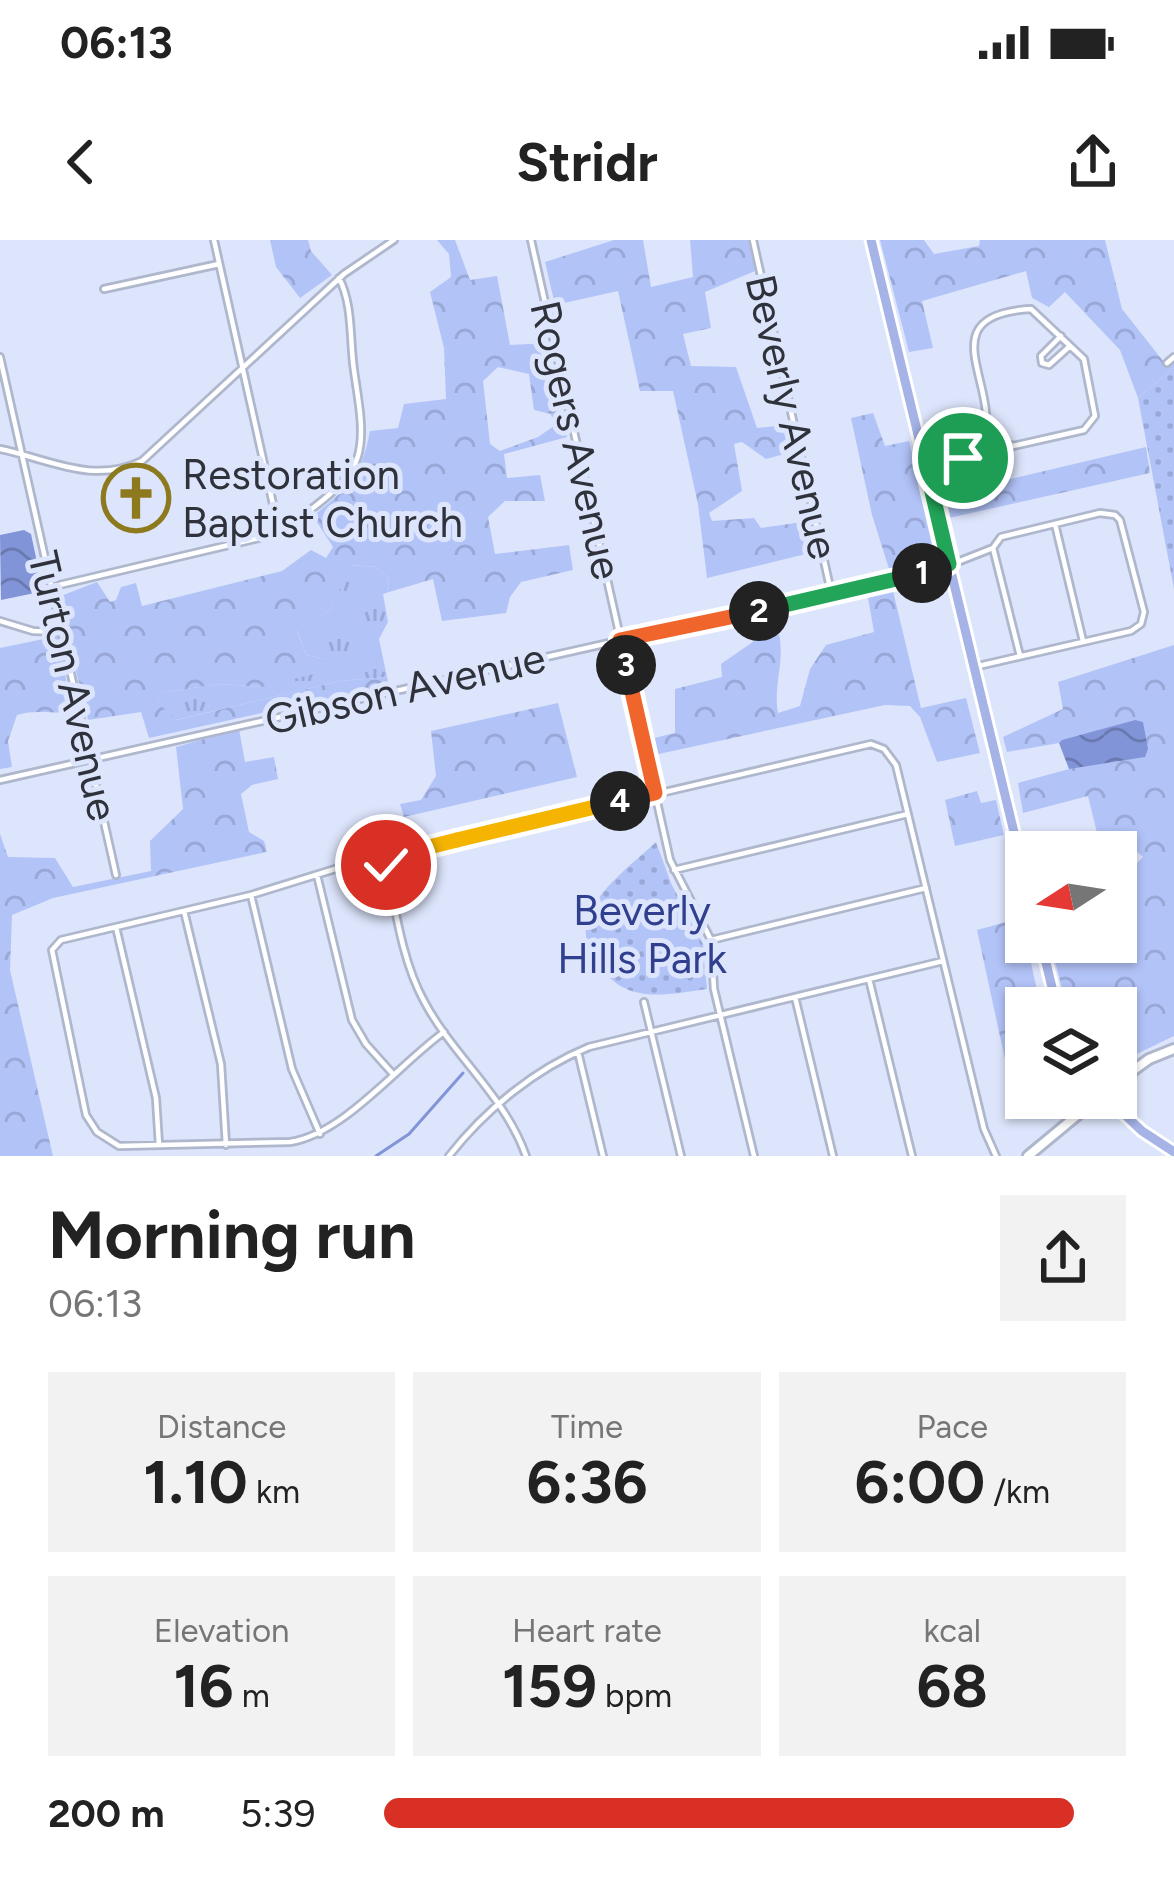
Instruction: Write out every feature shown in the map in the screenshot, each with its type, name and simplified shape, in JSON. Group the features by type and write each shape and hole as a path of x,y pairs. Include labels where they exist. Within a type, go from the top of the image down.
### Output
{"main road":[{"path":"871,240 1014,831"},
{"path":"1129,1119 1174,1152"}],"street":[{"path":"214,240 279,531"},
{"path":"0,449 84,472 132,466 165,442 339,278 394,240"},
{"name":"Rogers Avenue","path":"531,240 673,870 711,940"},
{"name":"Beverly Avenue","path":"753,240 832,594"},
{"path":"104,289 219,264"},
{"path":"51,587 254,541 279,531 351,471 360,451 349,316 339,278"},
{"path":"926,466 970,454 985,437 987,416 973,357 978,330 992,317 1031,308 1086,365 1096,408 1093,422 1084,430 1012,446 985,437"},
{"path":"969,326 978,330"},
{"path":"1061,336 1041,356 1042,363 1049,365 1070,345"},
{"name":"Turton Avenue","path":"0,357 116,874"},
{"path":"1167,364 1174,358"},
{"name":"Gibson Avenue","path":"0,780 832,594 949,564 993,548 1000,537 1100,513 1114,515 1124,527 1144,612 1141,624 1131,631 1083,641"},
{"path":"974,667 1083,641 1055,524"},
{"path":"993,548 1020,656"},
{"path":"0,621 33,631 62,632"},
{"path":"444,1032 320,1134 290,1142 119,1146 97,1132 86,1115 53,946 61,940 251,896 385,858 871,744 892,758 984,1129 996,1156"},
{"path":"673,870 908,814"},
{"path":"385,858 412,972 424,1001 499,1104 526,1156"},
{"path":"317,875 352,1020 392,1073"},
{"path":"754,1156 720,1015 711,940 926,888"},
{"path":"251,896 292,1069 320,1134"},
{"path":"184,911 221,1064 226,1145"},
{"path":"116,927 156,1098 159,1147"},
{"path":"449,1156 499,1104 578,1052 943,961"},
{"path":"869,979 912,1156"},
{"path":"795,997 833,1156"},
{"path":"644,1002 681,1156"},
{"path":"1137,1068 1174,1049"},
{"path":"578,1052 602,1156"},
{"path":"1028,1156 1073,1119"}],"green space":[{"path":"270,240 308,240 311,251 332,275 300,298 276,267"},
{"path":"437,240 455,240 470,280 497,276 510,345 547,343 567,437 504,454 507,478 540,475 545,501 505,501 488,517 495,554 569,545 573,570 521,582 506,613 442,621 433,579 389,592 388,577 376,567 351,565 330,610 297,631 306,655 325,659 333,669 262,687 220,684 160,693 158,703 177,720 340,681 387,677 389,685 149,738 141,712 88,720 58,597 97,582 110,602 116,600 121,587 136,583 142,606 282,571 311,550 326,558 333,547 313,516 352,480 370,431 398,428 404,404 446,399 444,348 430,292 451,277 449,254","holes":["498,367 529,374 534,410 551,414 554,426 500,451 490,444 483,381"]},
{"path":"614,240 643,240 651,287 693,277 690,240 748,240 755,271 705,292 711,328 683,334 691,366 736,367 757,428 786,425 792,452 766,459 742,442 734,444 742,491 709,513 712,521 754,518 761,528 810,521 814,552 707,578 698,504 673,391 640,391 618,291 555,305 545,262"},
{"path":"880,240 924,240 934,254 979,246 980,240 1105,240 1122,309 1167,366 1174,361 1174,368 1138,398 1120,350 1065,292 1049,307 1032,298 1026,271 922,301 933,348 909,352"},
{"path":"1174,368 1174,589 1138,398"},
{"path":"873,413 885,446 909,441 937,553 930,565 890,572 851,418"},
{"path":"1146,447 1150,473 949,518 943,495"},
{"path":"350,565 376,567 388,577 389,592 383,594 388,622 379,639 387,677 340,681 176,720 158,704 159,693 220,684 262,687 325,659 306,655 297,630 330,610"},
{"path":"886,586 893,591 921,708 966,698 980,753 937,762 920,717 910,706 885,705 654,755 650,739 675,733 675,689 722,677 721,664 757,639 779,634 778,713 800,706 810,669 826,645 874,632 867,592"},
{"path":"58,636 72,712 17,715 8,741 12,767 0,769 0,648"},
{"path":"1174,645 1174,1036 1137,1054 1137,987 1062,987 1055,963 1137,963 1137,863 1143,857 1137,852 1137,831 1097,831 1088,796 1023,813 1018,783 1069,769 1135,720 1059,743 1007,752 1003,737 1063,709 1058,682"},
{"path":"558,703 577,777 404,817 400,804 421,800 436,776 431,731"},
{"path":"239,729 245,762 274,757 278,779 252,785 241,794 249,832 264,841 267,852 53,898 12,915 10,970 53,1156 0,1156 0,834 8,857 55,858 73,887 151,871 150,841 183,809 176,747"},
{"path":"977,791 981,803 996,800 1004,835 955,846 945,800"},
{"name":"Beverly Hills Park","path":"656,842 703,944 707,989 646,994 620,986 608,976 587,942 588,919 600,897"},
{"path":"675,901 690,932 687,952 646,963 638,930 642,919"},
{"path":"1005,922 1005,963 1031,963 1036,987 1005,987 1005,1060 977,930"}],"water":[{"path":"24,530 31,534 41,581 35,593 1,600 0,535"},
{"path":"1135,720 1143,722 1145,757 1069,769 1059,743 1062,740"}],"waterway":[{"path":"376,1156 409,1134 463,1073"}],"place":[{"name":"Restoration Baptist Church","path":"136,498"}],"route":[{"path":"386,865 385,858 655,793 620,640 942,568 949,564 926,466 963,458"}]}
